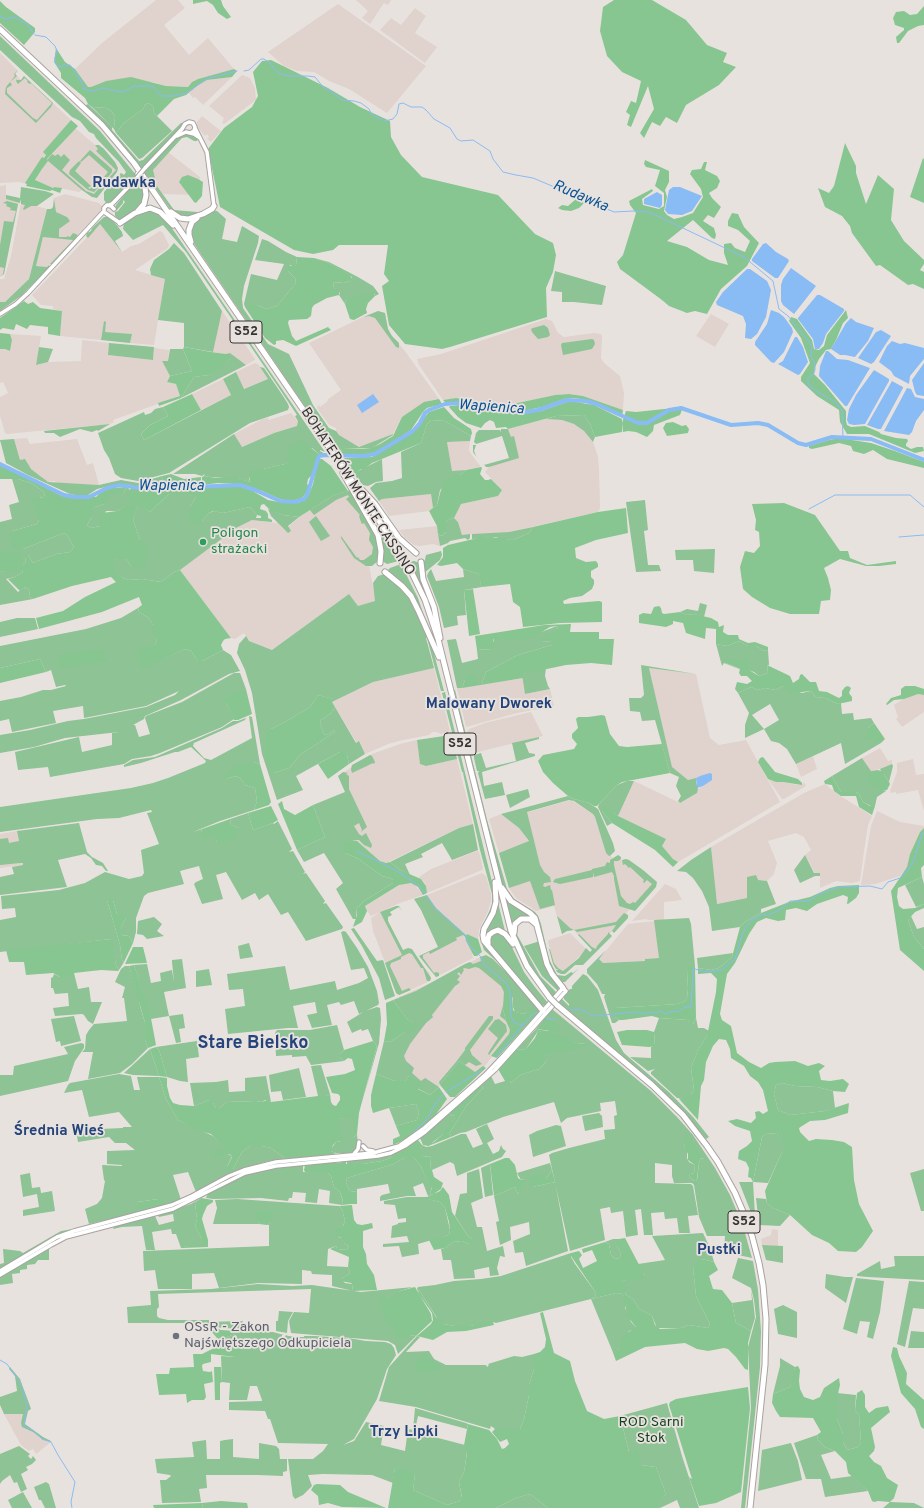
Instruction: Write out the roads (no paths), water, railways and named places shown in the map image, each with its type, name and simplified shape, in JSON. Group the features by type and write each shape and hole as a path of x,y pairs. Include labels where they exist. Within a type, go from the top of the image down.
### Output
{"highway":[{"name":"BOHATERÓW MONTE CASSINO","path":"0,29 112,136 134,163 330,452"},
{"name":"BOHATERÓW MONTE CASSINO","path":"0,33 100,128 120,150 173,224 330,452 349,476 397,547 414,577 430,615 445,667 496,881"},
{"path":"119,223 143,206 146,198 146,190 138,174"},
{"path":"197,254 190,238 189,230 194,220 214,206"},
{"path":"165,207 175,216 182,219 203,214"},
{"path":"135,213 145,209 154,209 160,212 173,224"},
{"name":"BOHATERÓW MONTE CASSINO","path":"336,460 343,473 391,543 416,589 427,616 439,657 496,881 514,944 531,973 556,1007 649,1087 680,1117 716,1164 741,1215 749,1236 758,1275 762,1302 763,1333 761,1376 747,1508"},
{"path":"343,473 376,532 380,545 380,563"},
{"path":"349,476 375,504 399,538 416,553"},
{"path":"421,562 423,579 435,610 445,667"},
{"path":"385,572 402,586 411,596 420,612 439,657"},
{"path":"496,881 511,901 534,916 549,967 565,989"},
{"path":"496,881 495,906 484,929 483,935 486,944 544,1012"},
{"path":"514,944 514,928 516,922 521,919 534,921 540,936"},
{"path":"493,953 487,941 488,936 493,932 498,930 503,932 514,944"},
{"name":"BOHATERÓW MONTE CASSINO","path":"556,1007 652,1085 683,1115 718,1162 735,1193 744,1214 752,1236 759,1264 763,1285 766,1319 765,1365 750,1508"}],"main road":[{"path":"0,314 28,294 93,225 104,212 105,207 112,204 120,196 186,123 190,122 194,124 208,157 214,206"},
{"path":"184,126 184,130 189,133"},
{"path":"189,133 194,131 195,128"},
{"path":"173,139 183,133 189,133 196,135 202,140"},
{"path":"114,211 114,206 120,196"},
{"path":"109,205 114,211 119,223"},
{"path":"93,225 114,211"},
{"path":"104,212 119,223"},
{"path":"0,1275 66,1237 173,1209 245,1173 276,1166 380,1152 404,1143 423,1129 492,1068 565,989"},
{"path":"0,1271 57,1237 74,1231 172,1205 244,1170 276,1162 378,1156 391,1153 406,1146 426,1132 491,1074 544,1012"},
{"path":"352,1155 357,1150 360,1142"},
{"path":"363,1146 369,1151 380,1152"}],"water":[{"path":"673,187 680,187 702,196 692,211 682,215 668,214 665,210 669,190"},
{"path":"657,192 662,195 662,205 660,208 644,204 644,199"},
{"path":"766,243 789,261 778,278 775,278 752,261 763,244"},
{"path":"791,268 816,286 794,314 783,305 781,301 781,285 783,279"},
{"path":"747,269 750,269 767,281 771,290 766,317 757,334 751,339 745,338 746,324 743,316 717,305 716,302 723,292"},
{"path":"817,295 820,295 844,309 844,311 826,334 819,349 815,349 813,339 798,318"},
{"path":"771,310 784,317 792,328 793,332 784,352 774,363 771,362 755,345 755,342 767,324"},
{"path":"851,318 856,322 874,328 868,341 855,357 840,355 831,349 846,323"},
{"path":"881,330 891,336 874,362 871,364 858,358 876,332"},
{"path":"795,337 797,337 803,347 808,362 798,375 778,364 783,361"},
{"path":"892,341 900,344 905,343 924,348 924,359 910,376 909,384 894,376 891,371 879,362 887,346"},
{"path":"826,351 837,359 848,360 870,368 847,406 845,406 819,376 820,366"},
{"path":"924,363 924,396 917,395 912,380"},
{"path":"874,370 889,379 889,381 865,424 849,424 847,420 849,409 856,395"},
{"path":"892,381 903,388 881,429 867,425"},
{"path":"907,388 911,389 915,397 924,399 924,410 916,421 912,432 909,435 884,431"},
{"path":"373,394 379,402 362,413 357,405"},
{"path":"710,773 712,774 712,780 697,788 696,778"}],"waterway":[{"name":"Rudawka","path":"0,16 5,19 14,17 27,24 34,34"},
{"name":"Rudawka","path":"35,35 46,37 55,46 57,51 55,58 56,64 59,67 70,65 79,77 84,89 87,90 94,91 102,88 121,92 134,86 151,86 154,87 162,96 172,96 187,93 206,79 237,71"},
{"name":"Rudawka","path":"244,71 249,70 261,59 264,59 280,74 289,76 315,77 324,88 331,91 342,100 361,103 369,109 372,115 385,121 393,119 397,114 399,104 403,103 411,107 422,107 434,119 450,128 457,139 461,141 473,140 490,151 493,159 503,172 533,178 614,212 649,212 744,257 773,281 779,309 788,316 810,343 812,348 811,356 815,365 815,370 813,375 808,378 809,386 836,403 842,410 843,437"},
{"name":"Wapienica","path":"0,464 64,495 75,497 89,497 107,488 119,485 147,489 240,485 280,501 295,502 304,499 307,495 319,456 363,456 375,454 413,431 420,423 425,413 429,410 445,404 458,403 500,411 526,412 538,410 567,400 586,401 596,404 638,423 647,423 669,410 681,408 731,425 758,423 768,425 798,443 806,445 832,437 871,439 924,460"},
{"path":"809,509 835,495 910,495 924,507"},
{"path":"899,537 924,535"},
{"path":"571,1010 580,1009 593,1016 635,1012 645,1014 647,1012 654,1013 661,1011 666,1014 673,1011 677,1012 685,1007 691,1007 693,970 695,969 706,972 721,970 735,959 742,935 751,921 763,914 768,915 780,910 790,901 809,901 819,894 839,887 870,886 882,889 888,882 900,878 906,873 914,860 922,834 924,833"},
{"path":"357,851 399,872 419,886 425,893"},
{"path":"426,896 436,909 465,935 470,946 481,957 484,964 507,984 510,992 511,1017 515,1023 523,1025"},
{"path":"496,1057 529,1018 534,1013 537,1014"},
{"path":"546,1018 552,1020 555,1019"},
{"path":"446,1092 481,1071"},
{"path":"414,1132 427,1119 443,1094"},
{"path":"0,1360 7,1364 21,1384 27,1405 24,1426 34,1431 42,1439 51,1442 75,1482 71,1502 72,1508"}],"place":[{"name":"Poligon strażacki","path":"203,542"},
{"name":"OSsR - Zakon Najświętszego Odkupiciela","path":"176,1336"}],"district":[{"name":"Rudawka","path":"124,184"},
{"name":"Malowany Dworek","path":"489,705"},
{"name":"Stare Bielsko","path":"253,1044"},
{"name":"Średnia Wieś","path":"59,1132"},
{"name":"Pustki","path":"719,1251"},
{"name":"Trzy Lipki","path":"404,1433"}],"park label":[{"name":"ROD Sarni Stok","path":"651,1432"}]}
